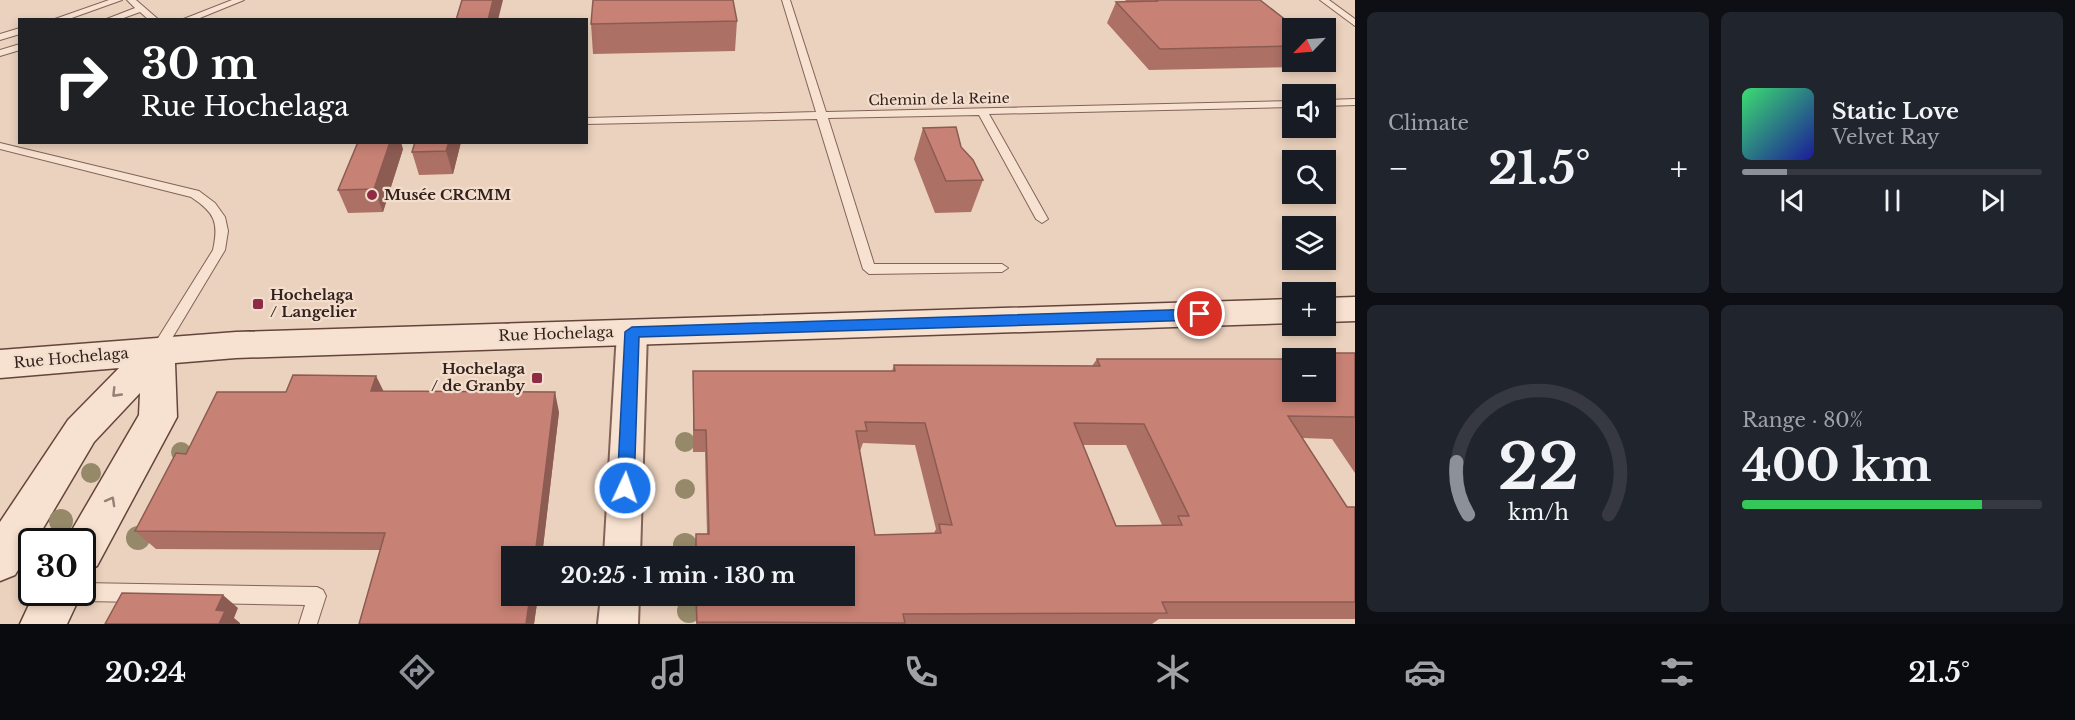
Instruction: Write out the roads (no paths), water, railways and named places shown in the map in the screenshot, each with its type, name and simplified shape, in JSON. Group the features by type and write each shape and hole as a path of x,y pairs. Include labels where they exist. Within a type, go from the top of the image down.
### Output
{"main road":[{"path":"1336,310 1355,309"},
{"name":"Rue Hochelaga","path":"0,364 226,346 1282,312"},
{"path":"96,528 158,417 157,351"},
{"path":"0,560 81,431 157,351"},
{"path":"42,624 52,606"}],"street":[{"path":"622,546 632,332"},
{"path":"618,624 619,606"}],"lane":[{"path":"62,18 118,0"},
{"path":"131,0 152,18"},
{"path":"190,18 240,0"},
{"path":"786,0 869,269 1002,268"},
{"path":"1324,0 1355,23"},
{"path":"114,18 141,9"},
{"path":"0,37 18,32"},
{"path":"0,53 18,48"},
{"path":"1336,103 1355,102"},
{"name":"Chemin de la Reine","path":"588,121 821,116 951,117 983,112 1282,104"},
{"path":"983,112 1042,219"},
{"path":"0,146 195,194 214,206 222,220 223,236 219,250 157,351"},
{"path":"96,592 317,596 308,624"}],"place":[{"name":"Musée CRCMM","path":"372,195"},
{"name":"Hochelaga / Langelier","path":"258,304"},
{"name":"Hochelaga / de Granby","path":"537,378"}]}
